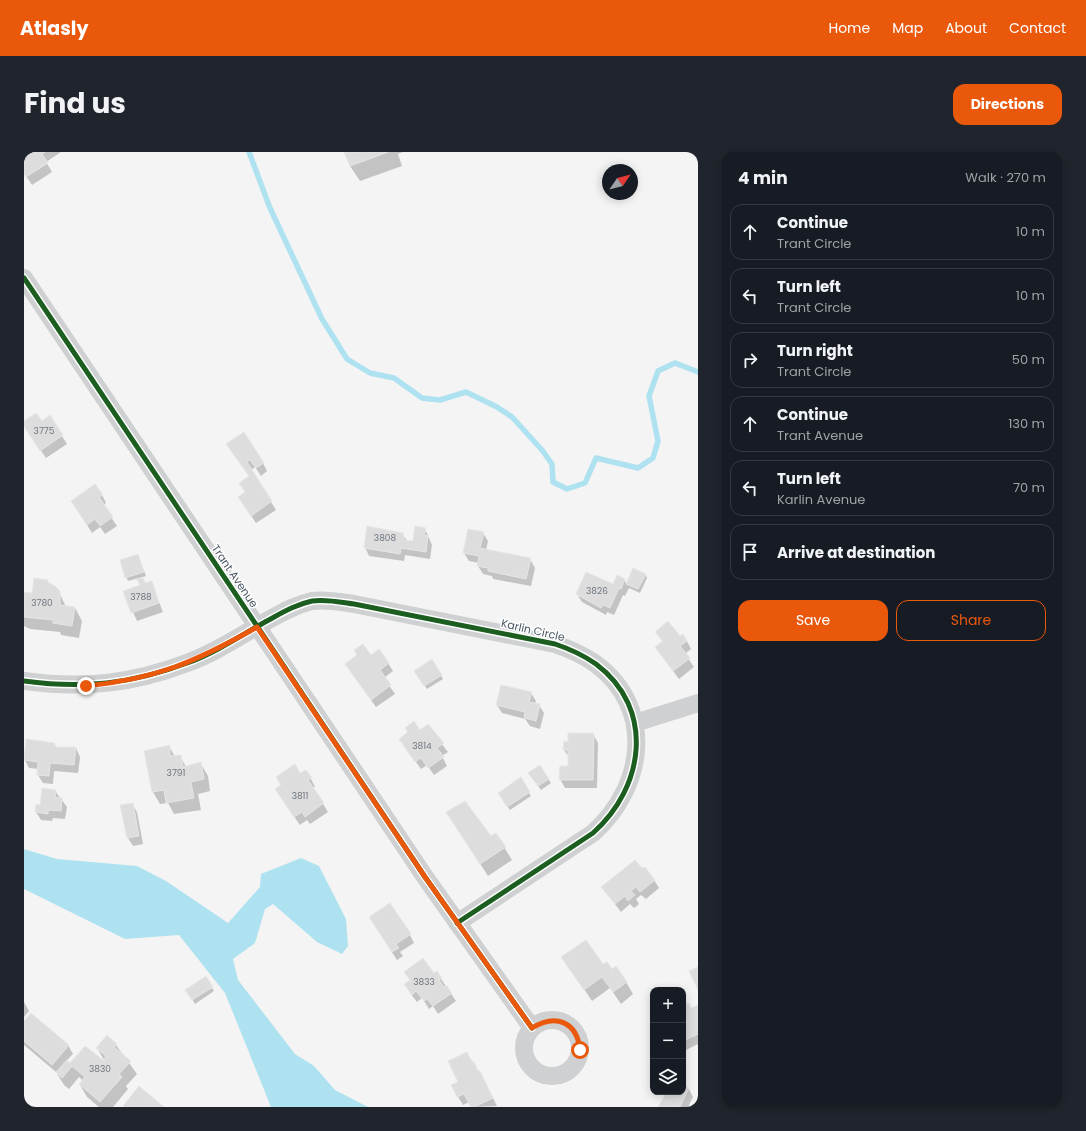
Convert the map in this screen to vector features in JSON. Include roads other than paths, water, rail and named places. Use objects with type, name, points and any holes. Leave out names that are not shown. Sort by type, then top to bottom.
[{"type":"street","name":"Trant Avenue","points":[[24,278],[457,923],[532,1028]]},
{"type":"street","name":"Karlin Circle","points":[[24,681],[55,685],[86,686],[116,683],[153,675],[188,663],[216,650],[292,607],[312,601],[333,600],[555,644],[584,657],[597,665],[613,682],[625,699],[635,723],[637,746],[635,762],[619,803],[608,820],[593,833],[457,923]]},
{"type":"street","points":[[635,723],[698,703]]},
{"type":"water","points":[[24,849],[57,859],[137,866],[166,881],[228,923],[260,887],[261,874],[301,858],[319,866],[346,919],[348,946],[342,954],[317,942],[273,904],[265,909],[255,943],[233,959],[238,980],[295,1054],[314,1066],[335,1090],[368,1107],[271,1107],[225,993],[179,935],[125,939],[24,889]]},
{"type":"waterway","points":[[249,152],[270,208],[322,319],[347,359],[370,373],[394,378],[422,398],[440,400],[466,392],[497,407],[512,417],[542,450],[552,464],[553,482],[567,489],[585,483],[596,458],[638,468],[653,458],[658,441],[649,396],[658,371],[675,363],[698,372]]}]
